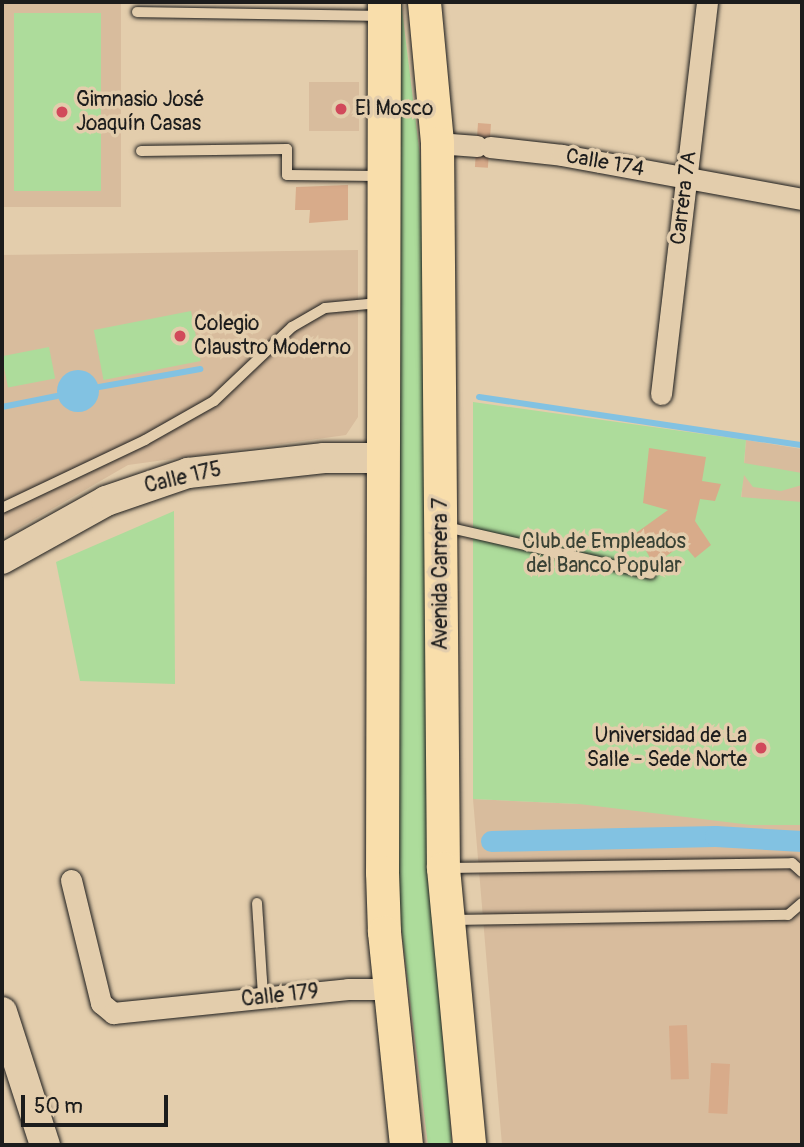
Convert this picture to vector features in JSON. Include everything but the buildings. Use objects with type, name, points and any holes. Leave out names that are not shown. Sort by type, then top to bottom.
[{"type":"main road","name":"Avenida Carrera 7","points":[[424,2],[437,143],[443,868],[469,1145]]},
{"type":"main road","points":[[384,9],[382,872],[389,989],[406,1145]]},
{"type":"street","name":"Carrera 7A","points":[[661,394],[707,2]]},
{"type":"street","name":"Calle 174","points":[[437,143],[562,155],[802,199]]},
{"type":"street","name":"Calle 175","points":[[2,559],[106,501],[188,473],[324,458],[382,458]]},
{"type":"street","name":"Calle 179","points":[[71,880],[101,1003],[121,1014],[171,1010],[263,996],[389,989]]},
{"type":"street","points":[[2,1012],[45,1145]]},
{"type":"lane","points":[[137,12],[384,9]]},
{"type":"lane","points":[[141,150],[287,149],[287,176],[384,175]]},
{"type":"lane","points":[[2,508],[145,440],[214,401],[292,327],[325,308],[384,303]]},
{"type":"lane","points":[[440,526],[651,574]]},
{"type":"lane","points":[[443,868],[792,863],[802,872]]},
{"type":"lane","points":[[446,920],[788,915],[802,902]]},
{"type":"lane","points":[[257,903],[263,996]]},
{"type":"shaded area","name":"Gimnasio José Joaquín Casas","points":[[2,2],[121,2],[121,207],[2,207]]},
{"type":"shaded area","points":[[309,82],[359,82],[359,131],[309,131]]},
{"type":"shaded area","name":"Colegio Claustro Moderno","points":[[358,250],[358,417],[346,435],[128,465],[2,538],[2,255]]},
{"type":"shaded area","name":"Universidad de La Salle - Sede Norte","points":[[746,440],[802,449],[802,1145],[502,1145],[473,799],[579,804],[740,513]]},
{"type":"green space","points":[[401,2],[422,172],[432,914],[452,1145],[428,1145],[399,910]]},
{"type":"green space","name":"Gimnasio José Joaquín Casas","points":[[14,13],[101,13],[101,191],[14,191]]},
{"type":"green space","points":[[191,311],[201,361],[104,380],[94,330]]},
{"type":"green space","points":[[49,347],[55,378],[8,388],[2,356]]},
{"type":"green space","name":"Club de Empleados del Banco Popular","points":[[473,402],[746,440],[744,463],[802,473],[802,485],[781,491],[753,487],[744,475],[741,497],[802,502],[802,825],[751,825],[579,804],[473,799]]},
{"type":"green space","points":[[174,511],[175,684],[80,681],[56,562]]},
{"type":"water","points":[[78,370],[93,376],[99,391],[93,406],[78,412],[63,406],[57,391],[63,376]]},
{"type":"waterway","points":[[99,387],[200,369]]},
{"type":"waterway","points":[[2,407],[57,396]]},
{"type":"waterway","points":[[479,397],[802,445]]},
{"type":"waterway","points":[[491,841],[715,836],[802,841]]},
{"type":"place","name":"El Mosco","points":[[341,109]]},
{"type":"place","name":"Gimnasio José Joaquín Casas","points":[[62,112]]},
{"type":"place","name":"Colegio Claustro Moderno","points":[[180,336]]},
{"type":"place","name":"Universidad de La Salle - Sede Norte","points":[[761,748]]}]
